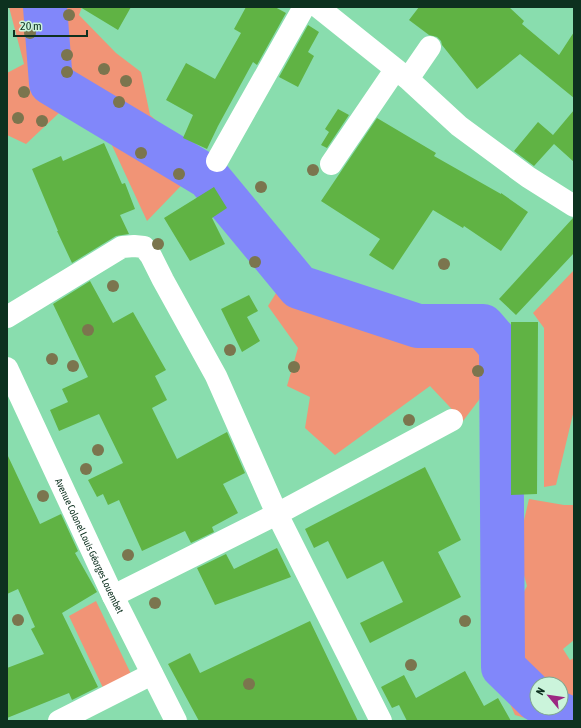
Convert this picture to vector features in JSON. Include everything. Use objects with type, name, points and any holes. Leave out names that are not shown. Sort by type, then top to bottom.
[{"type":"street","points":[[217,161],[304,7]]},
{"type":"street","points":[[318,7],[401,74],[458,126],[528,177],[574,206]]},
{"type":"street","points":[[332,164],[401,74],[430,47]]},
{"type":"street","points":[[7,317],[122,247],[144,247],[151,256],[216,376],[277,514],[381,721]]},
{"type":"street","name":"Avenue Colonel Louis Géorges Louembet","points":[[7,368],[113,596],[176,721]]},
{"type":"street","points":[[113,596],[277,514],[452,420]]},
{"type":"street","points":[[59,721],[152,674]]},
{"type":"shaded area","points":[[9,7],[82,7],[79,15],[116,53],[141,72],[150,115],[203,163],[147,221],[103,126],[87,114],[59,113],[26,144],[7,135],[7,73],[24,64]]},
{"type":"shaded area","points":[[574,270],[574,410],[556,485],[544,487],[544,328],[533,313]]},
{"type":"shaded area","points":[[278,290],[327,315],[398,335],[471,332],[491,384],[463,421],[430,386],[335,455],[305,428],[310,397],[287,386],[298,348],[268,306]]},
{"type":"shaded area","points":[[529,499],[564,505],[574,505],[574,640],[563,649],[570,660],[574,658],[574,721],[535,721],[515,715],[495,669],[515,609],[527,586],[517,550]]},
{"type":"shaded area","points":[[96,601],[131,674],[104,690],[69,616]]},
{"type":"building","points":[[80,7],[131,7],[118,30]]},
{"type":"building","points":[[246,7],[275,7],[286,13],[257,65],[253,62],[207,149],[183,138],[193,115],[166,100],[186,63],[215,79],[241,33],[234,29]]},
{"type":"building","points":[[419,7],[509,7],[524,21],[522,24],[559,55],[574,32],[574,98],[520,54],[477,89],[442,45],[441,41],[437,37],[429,35],[409,20]]},
{"type":"building","points":[[308,25],[319,32],[308,52],[314,56],[298,87],[279,77]]},
{"type":"building","points":[[338,109],[349,115],[327,148],[321,145],[329,132],[325,129]]},
{"type":"building","points":[[574,110],[574,162],[554,144],[534,166],[514,151],[538,122],[553,135]]},
{"type":"building","points":[[377,118],[436,153],[434,156],[501,193],[528,212],[501,251],[464,226],[463,228],[433,210],[393,270],[369,255],[380,239],[321,201]]},
{"type":"building","points":[[104,143],[122,184],[125,183],[135,209],[120,215],[129,234],[116,236],[72,263],[57,231],[32,169],[61,156],[63,161]]},
{"type":"building","points":[[214,187],[227,208],[212,218],[225,244],[190,261],[164,218]]},
{"type":"building","points":[[573,218],[574,253],[516,315],[499,299]]},
{"type":"building","points":[[90,281],[113,323],[133,312],[166,370],[155,376],[167,400],[152,408],[177,459],[227,432],[245,473],[223,484],[238,513],[212,527],[214,532],[191,543],[185,531],[142,551],[119,500],[108,505],[103,494],[97,497],[88,480],[123,463],[99,414],[59,431],[50,410],[68,402],[62,389],[88,377],[53,304]]},
{"type":"building","points":[[249,295],[258,311],[247,317],[260,341],[242,352],[221,309]]},
{"type":"building","points":[[511,322],[538,322],[537,494],[511,495]]},
{"type":"building","points":[[7,454],[40,524],[61,514],[78,551],[75,553],[97,592],[62,613],[98,687],[72,700],[69,693],[7,718],[7,668],[44,654],[31,629],[35,627],[18,589],[7,594]]},
{"type":"building","points":[[425,467],[461,540],[438,552],[461,597],[370,643],[360,623],[403,602],[383,561],[347,579],[328,541],[314,548],[305,529]]},
{"type":"building","points":[[277,548],[291,577],[215,605],[197,568],[226,554],[234,569]]},
{"type":"building","points":[[310,621],[358,721],[199,721],[168,664],[190,653],[200,673]]},
{"type":"building","points":[[465,671],[484,706],[498,698],[511,721],[407,721],[399,705],[392,708],[381,687],[404,675],[416,698]]},
{"type":"waterway","points":[[45,7],[51,83],[208,177],[299,287],[418,326],[483,326],[501,347],[503,667],[529,692]]},
{"type":"waterway","points":[[565,716],[574,720]]}]
